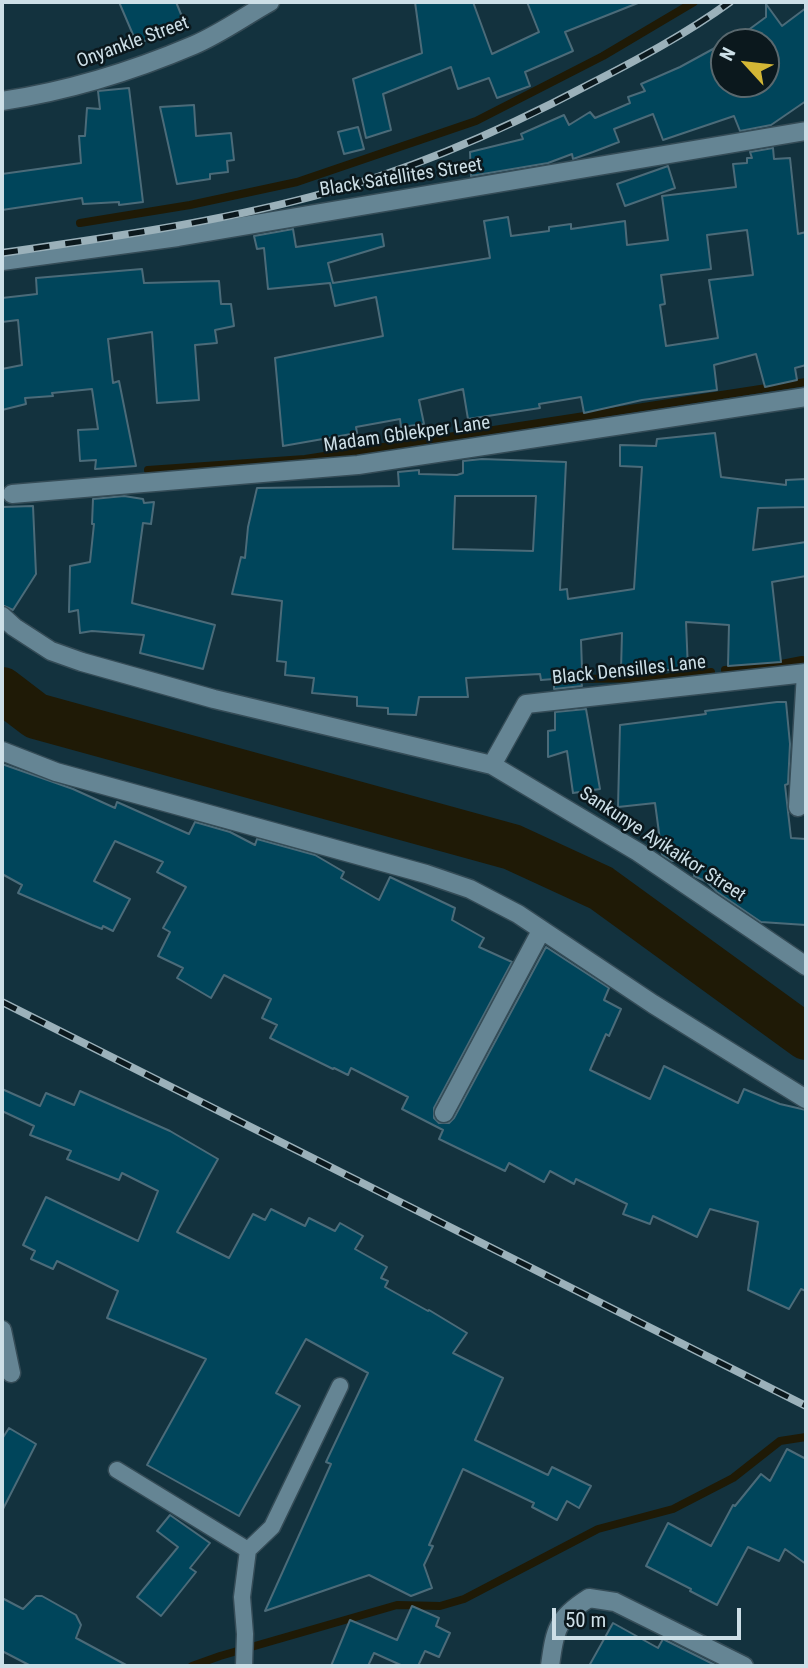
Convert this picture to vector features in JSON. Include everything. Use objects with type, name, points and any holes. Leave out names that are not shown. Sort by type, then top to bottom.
[{"type":"street","name":"Onyankle Street","points":[[2,101],[93,82],[196,44],[270,2]]},
{"type":"street","name":"Black Satellites Street","points":[[2,261],[178,237],[806,131]]},
{"type":"street","name":"Madam Gblekper Lane","points":[[12,494],[358,465],[806,397]]},
{"type":"street","name":"Sankunye Ayikaikor Street","points":[[2,616],[51,651],[82,662],[214,699],[492,765],[638,852],[806,966]]},
{"type":"street","name":"Black Densilles Lane","points":[[492,765],[526,704],[806,673]]},
{"type":"street","points":[[798,807],[806,673]]},
{"type":"street","points":[[2,751],[57,772],[426,874],[470,889],[518,914],[806,1099]]},
{"type":"street","points":[[444,1113],[541,931]]},
{"type":"street","points":[[2,1330],[11,1373]]},
{"type":"street","points":[[550,1666],[554,1639],[567,1612],[589,1598],[615,1602],[744,1666]]},
{"type":"lane","points":[[244,1661],[242,1597],[248,1550],[272,1527],[340,1386]]},
{"type":"lane","points":[[117,1470],[248,1550]]},
{"type":"building","points":[[119,2],[176,2],[185,24],[137,44]]},
{"type":"building","points":[[415,2],[473,2],[492,54],[539,32],[527,2],[638,3],[565,32],[573,51],[525,72],[530,86],[497,98],[489,78],[458,89],[451,67],[383,94],[391,130],[366,138],[353,79],[422,53]]},
{"type":"building","points":[[766,4],[782,26],[806,8],[806,101],[771,125],[740,131],[734,116],[663,140],[653,114],[614,129],[619,142],[573,159],[572,154],[548,163],[471,176],[470,152],[523,139],[521,134],[564,115],[569,125],[590,112],[595,118],[630,103],[628,97],[645,91],[641,84],[710,51],[710,98],[780,98],[780,28],[751,28],[766,17]]},
{"type":"building","points":[[129,88],[143,202],[119,205],[119,202],[83,204],[82,198],[2,210],[2,174],[81,163],[79,136],[85,136],[87,108],[100,109],[98,91]]},
{"type":"building","points":[[194,105],[196,136],[231,133],[234,160],[227,161],[228,172],[210,174],[210,179],[177,184],[160,107]]},
{"type":"building","points":[[358,127],[364,149],[344,154],[338,132]]},
{"type":"building","points":[[773,148],[774,159],[790,158],[798,234],[806,232],[806,365],[795,368],[797,380],[765,387],[756,354],[714,365],[717,390],[642,400],[584,413],[581,397],[539,404],[540,408],[468,419],[463,389],[419,400],[424,424],[401,427],[400,419],[356,427],[357,433],[283,446],[275,358],[383,336],[376,297],[335,306],[330,283],[268,289],[264,248],[257,249],[254,236],[293,229],[296,247],[382,234],[384,246],[328,263],[333,283],[490,258],[484,221],[508,217],[511,236],[549,231],[549,227],[571,224],[571,229],[625,221],[627,245],[668,240],[662,196],[736,187],[733,164],[747,163],[747,158],[752,158],[750,152]],"holes":[[[747,230],[753,275],[709,280],[718,338],[666,346],[660,305],[665,304],[661,275],[711,269],[707,235]]]},
{"type":"building","points":[[668,166],[675,188],[625,206],[617,184]]},
{"type":"building","points":[[142,269],[144,283],[219,281],[221,304],[231,304],[234,326],[215,330],[217,343],[195,345],[199,400],[157,403],[152,332],[108,339],[113,383],[119,381],[136,466],[95,469],[96,460],[80,461],[78,430],[98,429],[92,389],[25,398],[26,404],[2,410],[2,369],[22,365],[18,320],[2,322],[2,298],[37,294],[36,278]]},
{"type":"building","points":[[715,433],[721,477],[786,485],[786,480],[806,479],[806,507],[758,508],[753,550],[806,542],[806,576],[772,582],[781,662],[728,666],[729,625],[686,622],[688,670],[621,670],[622,633],[581,640],[582,670],[579,670],[582,686],[554,689],[554,679],[541,680],[540,674],[466,678],[468,697],[419,697],[416,715],[388,714],[388,708],[357,706],[357,697],[312,693],[314,678],[285,675],[286,662],[277,661],[282,601],[232,594],[241,557],[245,558],[248,527],[257,488],[399,486],[398,472],[419,470],[419,474],[457,475],[463,473],[463,461],[482,459],[566,462],[560,590],[567,589],[568,599],[634,589],[642,467],[620,466],[620,445],[656,446],[657,439]],"holes":[[[455,496],[536,496],[533,551],[453,549]]]},
{"type":"building","points":[[124,496],[143,499],[144,503],[154,502],[151,524],[143,523],[132,603],[215,625],[203,669],[140,653],[144,635],[92,631],[80,633],[78,610],[69,612],[70,566],[90,562],[94,524],[93,499]]},
{"type":"building","points":[[33,506],[36,574],[13,610],[2,605],[2,507]]},
{"type":"building","points":[[786,702],[790,744],[788,784],[785,785],[791,838],[806,839],[806,925],[761,922],[707,882],[694,876],[695,858],[672,861],[662,855],[655,803],[618,807],[620,725]]},
{"type":"building","points":[[586,709],[600,789],[573,793],[567,751],[548,757],[548,731],[555,730],[555,712]]},
{"type":"building","points":[[2,764],[73,789],[115,808],[117,802],[189,834],[195,822],[230,832],[255,845],[257,839],[315,855],[344,872],[341,878],[379,900],[390,877],[455,908],[452,920],[484,938],[479,947],[512,962],[434,1108],[434,1118],[439,1123],[449,1123],[454,1118],[546,947],[609,988],[604,1000],[621,1009],[590,1070],[650,1099],[664,1066],[738,1103],[744,1089],[780,1104],[806,1110],[806,1291],[801,1289],[789,1309],[748,1290],[758,1222],[710,1209],[697,1237],[653,1216],[650,1224],[623,1214],[627,1204],[576,1179],[574,1184],[550,1171],[544,1182],[509,1163],[505,1171],[439,1139],[443,1130],[402,1109],[408,1097],[351,1068],[348,1075],[270,1038],[277,1025],[262,1018],[271,999],[224,975],[211,998],[177,978],[183,968],[158,956],[170,932],[163,928],[186,887],[157,872],[163,862],[115,841],[94,881],[130,899],[113,931],[103,926],[102,929],[18,893],[22,885],[2,874]]},
{"type":"building","points":[[2,1089],[40,1106],[46,1093],[74,1105],[80,1091],[170,1131],[218,1159],[177,1232],[229,1258],[253,1214],[265,1220],[271,1209],[305,1226],[309,1218],[335,1231],[340,1223],[363,1236],[355,1249],[387,1267],[381,1278],[388,1281],[385,1287],[467,1333],[453,1353],[503,1378],[475,1440],[548,1475],[552,1467],[591,1486],[579,1508],[567,1501],[557,1520],[532,1507],[534,1503],[463,1469],[429,1545],[433,1546],[424,1565],[432,1588],[411,1596],[369,1575],[265,1611],[331,1464],[326,1462],[368,1373],[306,1339],[276,1393],[300,1406],[239,1516],[147,1465],[206,1359],[107,1318],[118,1291],[57,1261],[53,1269],[31,1259],[35,1251],[23,1245],[46,1197],[138,1241],[158,1191],[122,1173],[119,1180],[67,1159],[71,1151],[30,1135],[34,1126],[2,1111]]},
{"type":"building","points":[[9,1428],[36,1444],[2,1511],[2,1439]]},
{"type":"building","points":[[787,1449],[806,1459],[806,1564],[785,1549],[779,1561],[748,1547],[717,1605],[646,1566],[668,1523],[711,1546],[733,1505],[735,1506],[761,1474],[770,1481]]},
{"type":"building","points":[[170,1515],[210,1543],[190,1568],[196,1572],[161,1616],[137,1597],[178,1547],[157,1531]]},
{"type":"building","points":[[36,1596],[42,1596],[76,1615],[81,1625],[76,1638],[128,1666],[31,1666],[2,1651],[2,1598],[23,1609]]},
{"type":"building","points":[[412,1606],[439,1618],[436,1626],[450,1633],[439,1657],[425,1651],[418,1666],[403,1666],[374,1653],[368,1666],[331,1666],[350,1620],[397,1640]]},
{"type":"building","points":[[613,1623],[658,1648],[663,1639],[717,1666],[589,1666]]},
{"type":"waterway","points":[[80,223],[190,205],[297,182],[476,121],[603,56],[694,2]]},
{"type":"waterway","points":[[148,470],[305,459],[806,382]]},
{"type":"waterway","points":[[725,670],[802,660]]},
{"type":"waterway","points":[[570,679],[664,678],[711,672]]},
{"type":"waterway","points":[[2,690],[36,716],[512,847],[601,888],[806,1037]]},
{"type":"waterway","points":[[192,1666],[397,1605],[440,1606],[464,1599],[598,1529],[673,1509],[733,1478],[780,1441],[806,1437]]},
{"type":"railway","points":[[2,253],[198,222],[314,196],[385,175],[488,134],[555,102],[661,46],[730,2]]},
{"type":"railway","points":[[2,1002],[806,1406]]}]
